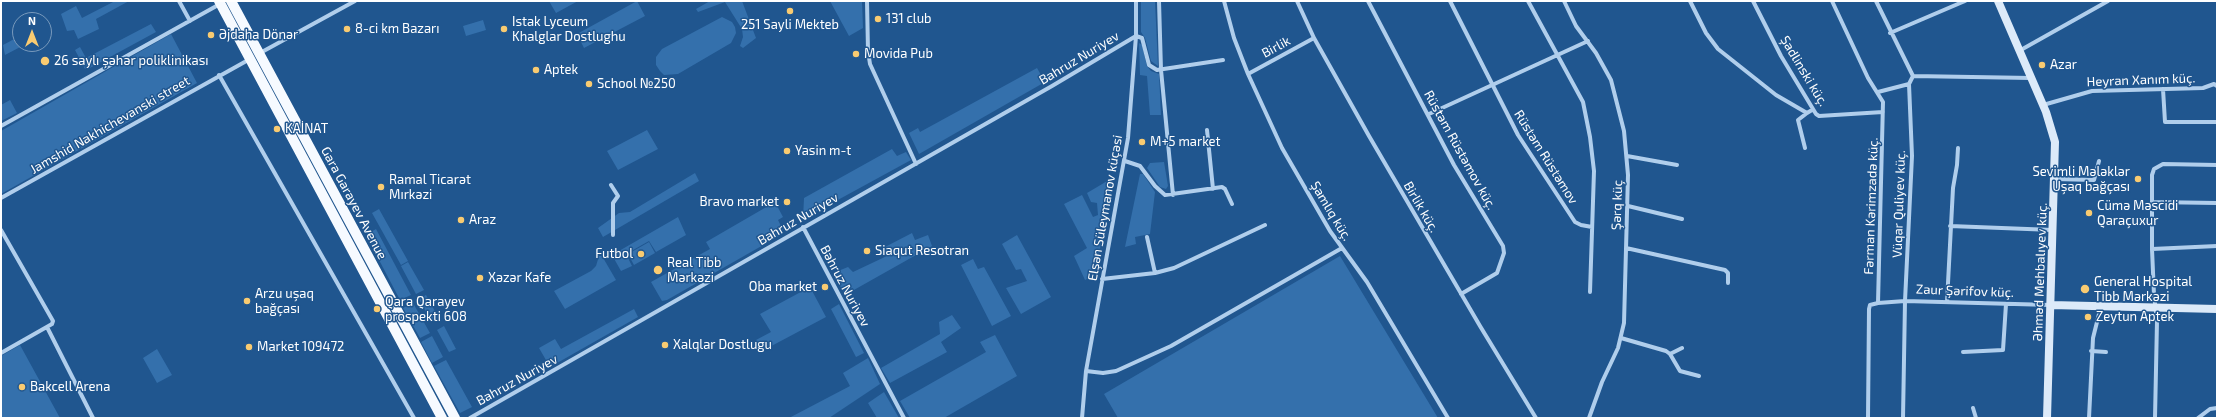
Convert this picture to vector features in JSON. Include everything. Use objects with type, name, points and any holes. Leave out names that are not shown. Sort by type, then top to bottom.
[{"type":"main road","name":"Gara Garayev Avenue","points":[[231,1],[255,56],[442,418]]},
{"type":"main road","name":"Gara Garayev Avenue","points":[[220,2],[255,56],[455,418]]},
{"type":"street","points":[[179,1],[190,21]]},
{"type":"street","name":"Jamshid Nakhichevanski street","points":[[1,198],[219,75],[355,1]]},
{"type":"street","points":[[867,1],[868,51],[870,64],[916,164]]},
{"type":"street","name":"Elşən Süleymanov küçəsi","points":[[1082,418],[1086,371],[1125,161],[1130,122],[1136,36],[1136,1]]},
{"type":"street","points":[[1158,1],[1161,70],[1173,195]]},
{"type":"street","name":"Şamlıq küç.","points":[[1224,1],[1234,38],[1248,74],[1282,148],[1342,248],[1367,282],[1448,418]]},
{"type":"street","name":"Birlik küç.","points":[[1297,1],[1314,38],[1461,294],[1536,418]]},
{"type":"street","name":"Rüstəm Rüstəmov küç.","points":[[1368,1],[1465,184],[1503,246],[1504,253],[1497,273],[1461,294]]},
{"type":"street","name":"Rüstəm Rüstəmov","points":[[1450,1],[1518,136],[1575,222],[1592,227]]},
{"type":"street","name":"Rüstəm Rüstəmov","points":[[1528,1],[1583,102],[1585,109],[1594,171],[1590,292]]},
{"type":"street","name":"Şərq küç","points":[[1564,1],[1576,26],[1588,41],[1611,80],[1624,131],[1627,156],[1628,206],[1624,323],[1621,338],[1589,418]]},
{"type":"street","points":[[1690,1],[1706,33],[1718,49],[1776,95],[1807,112]]},
{"type":"street","name":"Şadlinski küç.","points":[[1753,1],[1781,56],[1803,91],[1812,110],[1819,116],[1883,112]]},
{"type":"street","name":"Fərman Kərimzadə küç.","points":[[1832,1],[1868,78],[1883,102],[1878,303]]},
{"type":"street","points":[[1876,1],[1890,33],[1913,76],[2031,78]]},
{"type":"street","points":[[1890,33],[1965,1]]},
{"type":"street","name":"Əhməd Mehbalıyev küç.","points":[[1998,1],[2052,126],[2055,142],[2047,418]]},
{"type":"street","points":[[2019,51],[2108,1]]},
{"type":"street","points":[[1,126],[190,21],[220,2]]},
{"type":"street","points":[[1136,36],[1143,41],[1150,67],[1161,70],[1223,60]]},
{"type":"street","name":"Bahruz Nuriyev","points":[[470,418],[1052,86],[1136,36]]},
{"type":"street","name":"Birlik","points":[[1248,74],[1314,38]]},
{"type":"street","points":[[1429,114],[1588,41]]},
{"type":"street","points":[[219,75],[414,418]]},
{"type":"street","name":"Vüqar Quliyev küç.","points":[[1903,418],[1905,301],[1912,156],[1910,84],[1913,76]]},
{"type":"street","points":[[1878,92],[1910,84]]},
{"type":"street","name":"Heyran Xanım küç.","points":[[2043,105],[2092,91],[2203,88],[2216,84]]},
{"type":"street","points":[[2163,89],[2165,122],[2217,122]]},
{"type":"street","points":[[1805,148],[1798,120],[1807,112],[1812,110]]},
{"type":"street","points":[[1207,130],[1213,189]]},
{"type":"street","points":[[1947,302],[1950,226],[1958,148]]},
{"type":"street","points":[[1627,156],[1677,164]]},
{"type":"street","points":[[1125,161],[1140,166],[1165,195],[1222,187],[1225,189],[1232,204]]},
{"type":"street","points":[[2055,179],[2094,180],[2099,161]]},
{"type":"street","points":[[2155,418],[2157,322],[2152,249],[2152,175],[2154,170],[2163,164],[2217,165]]},
{"type":"street","points":[[611,185],[618,196],[613,203],[613,234]]},
{"type":"street","points":[[2152,202],[2217,203]]},
{"type":"street","points":[[1628,206],[1682,219]]},
{"type":"street","points":[[1102,279],[1155,273],[1174,268],[1265,225]]},
{"type":"street","points":[[1950,226],[2053,230]]},
{"type":"street","name":"Bəhruz Nuriyev","points":[[803,227],[904,418]]},
{"type":"street","points":[[1,230],[51,317],[52,324],[1,353]]},
{"type":"street","points":[[1147,237],[1155,273]]},
{"type":"street","points":[[2152,249],[2217,246]]},
{"type":"street","points":[[1086,371],[1103,373],[1116,371],[1171,346],[1342,248]]},
{"type":"street","points":[[1626,248],[1725,270],[1728,273],[1728,283]]},
{"type":"street","name":"Zaur Şərifov küç.","points":[[1878,303],[1905,301],[2217,309]]},
{"type":"street","points":[[1868,418],[1869,309],[1870,305],[1878,303]]},
{"type":"street","points":[[1964,352],[2004,350],[2006,304]]},
{"type":"street","points":[[2089,418],[2091,351],[2101,306]]},
{"type":"street","points":[[47,327],[93,418]]},
{"type":"street","points":[[1621,338],[1670,354],[1680,371],[1699,376]]},
{"type":"street","points":[[1670,354],[1682,348]]},
{"type":"street","points":[[2091,351],[2106,352]]},
{"type":"street","points":[[1973,408],[1976,418]]},
{"type":"street","points":[[2198,418],[2210,409],[2217,408]]},
{"type":"shaded area","points":[[115,1],[129,1],[96,19],[99,29],[78,39],[74,30],[67,31],[61,14],[76,6],[82,18]]},
{"type":"shaded area","points":[[549,1],[578,1],[556,13]]},
{"type":"shaded area","points":[[637,1],[645,16],[584,48],[577,34]]},
{"type":"shaded area","points":[[710,1],[742,1],[756,38],[743,48],[740,46],[743,37],[742,29],[725,2],[698,12],[696,9]]},
{"type":"shaded area","points":[[830,1],[862,1],[863,28],[849,36]]},
{"type":"shaded area","points":[[1141,1],[1155,1],[1158,66],[1151,61],[1145,38],[1141,32]]},
{"type":"shaded area","points":[[722,17],[732,22],[735,27],[736,33],[731,43],[678,74],[664,75],[660,71],[656,65],[656,57],[662,49]]},
{"type":"shaded area","points":[[483,20],[486,30],[466,36],[463,26]]},
{"type":"shaded area","points":[[151,24],[156,32],[88,69],[85,69],[75,50],[80,47],[86,58]]},
{"type":"shaded area","points":[[171,34],[197,83],[1,194],[1,131]]},
{"type":"shaded area","points":[[12,40],[12,51],[5,55],[3,45]]},
{"type":"shaded area","points":[[1139,43],[1142,45],[1147,66],[1151,71],[1159,74],[1161,115],[1150,115],[1147,76],[1140,75]]},
{"type":"shaded area","points":[[1037,68],[1045,82],[919,154],[909,133],[918,128],[920,132]]},
{"type":"shaded area","points":[[10,100],[17,113],[1,121],[1,105]]},
{"type":"shaded area","points":[[647,130],[658,149],[618,170],[607,151]]},
{"type":"shaded area","points":[[892,149],[897,156],[906,152],[911,160],[803,219],[804,198]]},
{"type":"shaded area","points":[[1164,162],[1168,186],[1166,189],[1160,187],[1147,168],[1150,163]]},
{"type":"shaded area","points":[[695,173],[699,181],[603,237],[598,228],[619,213],[630,212]]},
{"type":"shaded area","points":[[1140,174],[1143,174],[1155,192],[1150,234],[1135,237],[1136,244],[1125,247]]},
{"type":"shaded area","points":[[1114,177],[1095,274],[1085,280],[1074,256],[1087,248],[1064,204],[1082,195],[1093,217],[1098,215],[1097,203],[1091,202],[1087,193]]},
{"type":"shaded area","points":[[775,202],[783,217],[778,220],[783,230],[778,233],[779,236],[667,300],[662,301],[651,282],[710,249],[706,242]]},
{"type":"shaded area","points":[[379,209],[408,261],[401,265],[372,213]]},
{"type":"shaded area","points":[[678,217],[686,235],[656,252],[649,241],[626,254],[632,266],[621,271],[612,255]]},
{"type":"shaded area","points":[[376,229],[411,295],[400,300],[366,235]]},
{"type":"shaded area","points":[[912,233],[915,240],[928,235],[932,246],[845,295],[833,273],[848,267],[853,272],[889,255],[885,247]]},
{"type":"shaded area","points":[[1017,235],[1051,297],[1021,314],[1006,288],[1027,281],[1021,269],[1016,270],[1002,244]]},
{"type":"shaded area","name":"Futbol","points":[[649,242],[655,253],[634,265],[628,254]]},
{"type":"shaded area","points":[[599,256],[602,256],[616,280],[565,309],[554,291],[591,271],[596,266]]},
{"type":"shaded area","points":[[1340,256],[1438,418],[1118,418],[1104,394]]},
{"type":"shaded area","points":[[973,259],[978,269],[984,267],[1011,316],[992,326],[961,265]]},
{"type":"shaded area","points":[[408,262],[424,290],[416,294],[401,266]]},
{"type":"shaded area","points":[[810,287],[826,317],[762,351],[756,340],[771,332],[760,314]]},
{"type":"shaded area","points":[[426,295],[438,317],[431,321],[419,299]]},
{"type":"shaded area","points":[[413,303],[430,333],[420,338],[403,308]]},
{"type":"shaded area","points":[[839,304],[864,353],[856,357],[831,309]]},
{"type":"shaded area","points":[[634,309],[638,317],[550,367],[539,348],[555,339],[561,349]]},
{"type":"shaded area","points":[[952,315],[961,328],[941,342],[947,352],[890,383],[881,368],[940,334],[939,322]]},
{"type":"shaded area","points":[[444,326],[456,349],[449,352],[437,330]]},
{"type":"shaded area","points":[[995,335],[1017,376],[944,418],[910,418],[900,401],[986,352],[980,342]]},
{"type":"shaded area","points":[[432,336],[443,357],[432,363],[421,342]]},
{"type":"shaded area","name":"Bakcell Arena","points":[[20,345],[60,418],[1,418],[1,356]]},
{"type":"shaded area","points":[[157,349],[172,375],[157,383],[143,358]]},
{"type":"shaded area","points":[[868,358],[880,384],[829,418],[789,418],[850,386],[843,373]]},
{"type":"shaded area","points":[[446,360],[472,407],[460,413],[434,366]]},
{"type":"shaded area","points":[[884,392],[899,418],[877,418],[868,403]]},
{"type":"place","name":"251 Sayli Mekteb","points":[[790,11]]},
{"type":"place","name":"131 club","points":[[878,19]]},
{"type":"place","name":"8-ci km Bazarı","points":[[347,29]]},
{"type":"place","name":"Istak Lyceum Khalglar Dostlughu","points":[[504,29]]},
{"type":"place","name":"Әjdaha Dönәr","points":[[211,35]]},
{"type":"place","name":"Movida Pub","points":[[856,54]]},
{"type":"place","name":"26 saylı şəhər poliklinikası","points":[[45,61]]},
{"type":"place","name":"Azar","points":[[2042,65]]},
{"type":"place","name":"Aptek","points":[[536,70]]},
{"type":"place","name":"School №250","points":[[589,84]]},
{"type":"place","name":"KAİNAT","points":[[277,129]]},
{"type":"place","name":"М+5 market","points":[[1142,142]]},
{"type":"place","name":"Yasin m-t","points":[[787,151]]},
{"type":"place","name":"Sevimli Mələklər Uşaq bağçası","points":[[2138,179]]},
{"type":"place","name":"Ramal Ticarət Mırkəzi","points":[[381,187]]},
{"type":"place","name":"Bravo market","points":[[787,202]]},
{"type":"place","name":"Cümə Məscidi Qaraçuxur","points":[[2089,213]]},
{"type":"place","name":"Araz","points":[[461,220]]},
{"type":"place","name":"Siaqut Resotran","points":[[867,251]]},
{"type":"place","name":"Futbol","points":[[641,254]]},
{"type":"place","name":"Real Tibb Mərkəzi","points":[[658,270]]},
{"type":"place","name":"Xəzər Kafe","points":[[480,278]]},
{"type":"place","name":"Oba market","points":[[825,287]]},
{"type":"place","name":"General Hospital Tibb Mərkəzi","points":[[2085,289]]},
{"type":"place","name":"Arzu uşaq bağçası","points":[[247,301]]},
{"type":"place","name":"Qara Qarayev prospekti 608","points":[[377,309]]},
{"type":"place","name":"Zeytun Aptek","points":[[2088,317]]},
{"type":"place","name":"Xalqlar Dostlugu","points":[[665,345]]},
{"type":"place","name":"Market 109472","points":[[249,347]]},
{"type":"place","name":"Bakcell Arena","points":[[22,387]]}]
